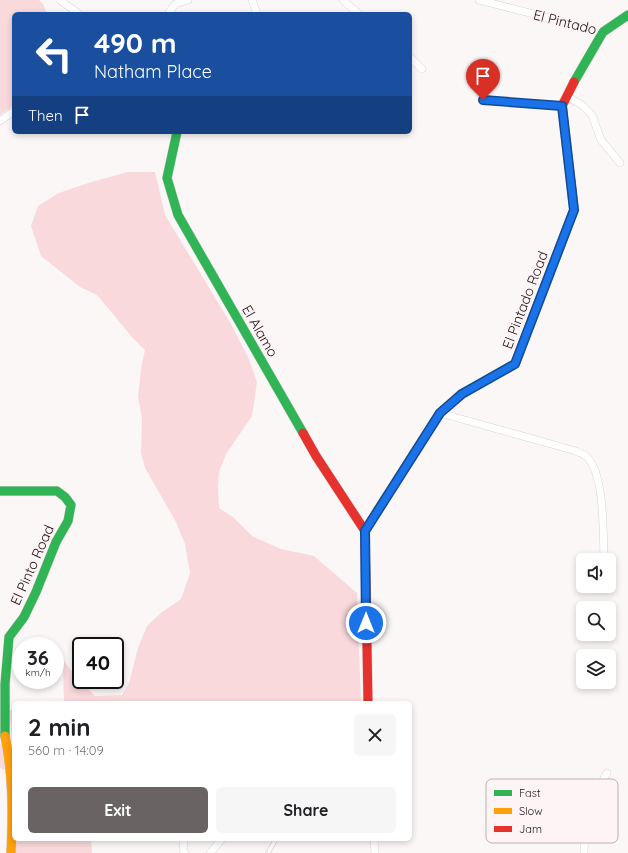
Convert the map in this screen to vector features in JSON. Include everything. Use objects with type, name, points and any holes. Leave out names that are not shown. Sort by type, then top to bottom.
[{"type":"street","points":[[60,0],[76,12]]},
{"type":"street","points":[[169,12],[175,4],[188,0]]},
{"type":"street","points":[[252,0],[256,12]]},
{"type":"street","points":[[343,0],[357,12]]},
{"type":"street","name":"El Pintado","points":[[479,0],[603,32]]},
{"type":"street","name":"El Pintado Road","points":[[365,531],[440,413],[462,394],[515,364],[574,210],[562,106],[566,96],[603,32],[628,15]]},
{"type":"street","points":[[412,59],[422,69]]},
{"type":"street","points":[[566,96],[582,105],[592,115],[601,140],[620,163]]},
{"type":"street","points":[[483,100],[562,106]]},
{"type":"street","points":[[0,121],[12,112]]},
{"type":"street","name":"El Alamo","points":[[177,134],[167,178],[178,215],[316,456],[365,531]]},
{"type":"street","points":[[440,413],[587,456],[595,472],[602,496],[604,553]]},
{"type":"street","name":"El Pinto Road","points":[[0,491],[57,492],[65,497],[71,505],[68,521],[56,542],[36,592],[24,617],[10,637],[2,733],[10,761],[12,796]]},
{"type":"street","points":[[365,531],[368,701]]},
{"type":"street","points":[[603,779],[607,772]]},
{"type":"street","name":"El Pinto Road","points":[[11,853],[12,834]]},
{"type":"street","points":[[184,841],[183,850],[185,853]]},
{"type":"street","points":[[210,853],[220,841]]},
{"type":"street","points":[[374,841],[375,853]]},
{"type":"street","points":[[584,843],[584,853]]},
{"type":"lane","points":[[268,853],[275,841]]},
{"type":"shaded area","points":[[0,0],[39,0],[43,4],[46,12],[12,12],[12,106],[0,115]]},
{"type":"shaded area","points":[[128,172],[155,172],[165,215],[231,324],[248,357],[257,382],[252,416],[226,454],[219,472],[219,508],[233,517],[252,536],[281,549],[314,556],[357,593],[361,701],[64,701],[64,661],[72,672],[72,689],[88,689],[95,696],[122,695],[129,683],[138,648],[147,626],[162,612],[181,599],[190,573],[185,544],[176,522],[145,468],[141,453],[142,418],[138,397],[145,350],[132,337],[97,295],[80,287],[41,256],[31,226],[38,206],[59,193]]},
{"type":"shaded area","points":[[9,710],[12,711],[12,738]]},
{"type":"shaded area","points":[[0,743],[4,748],[7,768],[4,770],[0,768]]},
{"type":"shaded area","points":[[17,841],[91,841],[92,853],[15,853]]},
{"type":"traffic: fast","points":[[574,82],[603,32],[628,15]]},
{"type":"traffic: fast","points":[[177,134],[167,178],[178,215],[303,433]]},
{"type":"traffic: fast","points":[[378,510],[440,413],[461,394],[515,364],[574,210],[572,191]]},
{"type":"traffic: fast","points":[[0,491],[57,491],[65,497],[71,505],[68,521],[56,542],[36,592],[24,617],[9,637],[5,684],[5,736]]},
{"type":"traffic: slow","points":[[5,736],[10,765],[12,794],[11,853]]},
{"type":"traffic: jam","points":[[572,191],[562,106],[574,82]]},
{"type":"traffic: jam","points":[[303,433],[316,456],[365,531]]},
{"type":"traffic: jam","points":[[368,701],[365,531],[378,510]]},
{"type":"route","points":[[366,623],[365,531],[440,413],[462,394],[515,364],[574,210],[562,106],[483,100]]}]
